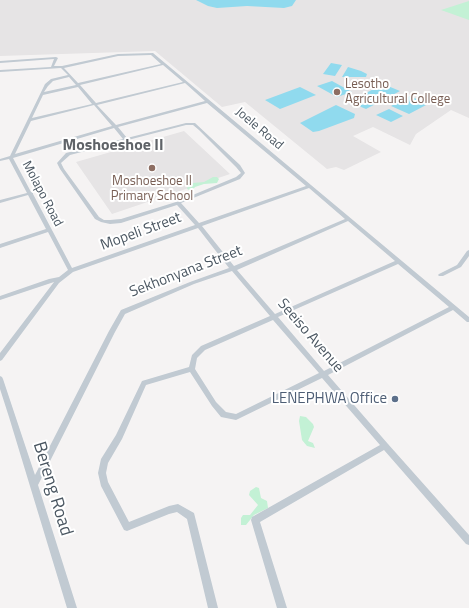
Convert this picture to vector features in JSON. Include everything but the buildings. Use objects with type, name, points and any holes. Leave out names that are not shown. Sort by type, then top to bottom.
[{"type":"street","name":"Joele Road","points":[[0,71],[62,68],[118,55],[152,54],[469,320]]},
{"type":"street","points":[[0,62],[56,58],[52,68]]},
{"type":"street","points":[[42,94],[164,64]]},
{"type":"street","points":[[62,68],[96,105],[113,127],[125,138]]},
{"type":"street","points":[[1,77],[7,71]]},
{"type":"street","name":"Molapo Road","points":[[70,76],[52,80],[42,94],[11,158],[71,271]]},
{"type":"street","points":[[30,120],[185,82]]},
{"type":"street","points":[[0,160],[209,101]]},
{"type":"street","points":[[194,124],[238,166],[243,173],[238,178],[226,185],[178,203],[121,221],[103,221],[97,218],[59,163],[68,154],[125,138],[175,126],[194,124]]},
{"type":"street","name":"Mopeli Street","points":[[60,279],[71,271],[310,186]]},
{"type":"street","points":[[0,202],[31,194]]},
{"type":"street","name":"Seeiso Avenue","points":[[178,203],[385,446],[469,541]]},
{"type":"street","name":"Sekhonyana Street","points":[[34,484],[123,312],[192,283],[233,269],[349,218]]},
{"type":"street","points":[[0,246],[50,230]]},
{"type":"street","points":[[441,275],[459,266],[469,252]]},
{"type":"street","points":[[400,261],[203,348],[194,357],[192,369],[214,404],[224,415],[236,417],[324,374],[454,307]]},
{"type":"street","points":[[0,298],[51,280],[60,279]]},
{"type":"street","points":[[0,358],[60,279]]},
{"type":"street","points":[[192,369],[144,383],[119,437],[104,462],[102,473],[104,483],[127,527],[168,510],[178,508],[191,516],[213,608]]},
{"type":"street","name":"Bereng Road","points":[[0,380],[72,608]]},
{"type":"street","points":[[282,608],[255,520],[385,446]]},
{"type":"shaded area","name":"Lesotho Agricultural College","points":[[0,0],[469,0],[469,118],[451,110],[416,134],[410,145],[373,127],[353,136],[381,152],[344,170],[336,167],[327,169],[245,102],[222,107],[155,51],[0,56]]},
{"type":"shaded area","name":"Moshoeshoe II Primary School","points":[[184,131],[230,174],[112,214],[76,162]]},
{"type":"green space","points":[[469,1],[469,20],[441,10]]},
{"type":"green space","points":[[213,177],[217,177],[219,179],[217,183],[204,184],[195,187],[192,191],[187,189],[188,186],[193,183],[204,182]]},
{"type":"green space","points":[[300,416],[306,417],[313,424],[314,427],[308,441],[313,443],[315,448],[307,446],[302,440],[299,421]]},
{"type":"green space","points":[[256,487],[259,488],[261,498],[267,501],[268,508],[254,515],[246,525],[241,525],[241,518],[243,515],[250,515],[258,505],[249,495],[250,491]]},
{"type":"water","points":[[196,0],[296,0],[292,6],[284,8],[247,6],[217,8],[208,6]]},
{"type":"water","points":[[331,63],[342,65],[335,76],[323,74]]},
{"type":"water","points":[[348,67],[367,74],[366,77],[342,77]]},
{"type":"water","points":[[332,81],[352,92],[337,97],[317,86]]},
{"type":"water","points":[[383,84],[400,91],[366,109],[349,102]]},
{"type":"water","points":[[300,87],[316,95],[280,109],[265,100]]},
{"type":"water","points":[[410,96],[428,104],[409,114],[391,106]]},
{"type":"water","points":[[336,105],[355,114],[354,118],[313,132],[300,123]]},
{"type":"water","points":[[389,109],[403,116],[391,122],[376,115]]},
{"type":"place","name":"Lesotho Agricultural College","points":[[337,92]]},
{"type":"place","name":"Moshoeshoe II Primary School","points":[[152,168]]},
{"type":"place","name":"LENEPHWA Office","points":[[395,399]]},
{"type":"district","name":"Moshoeshoe II","points":[[113,146]]}]
